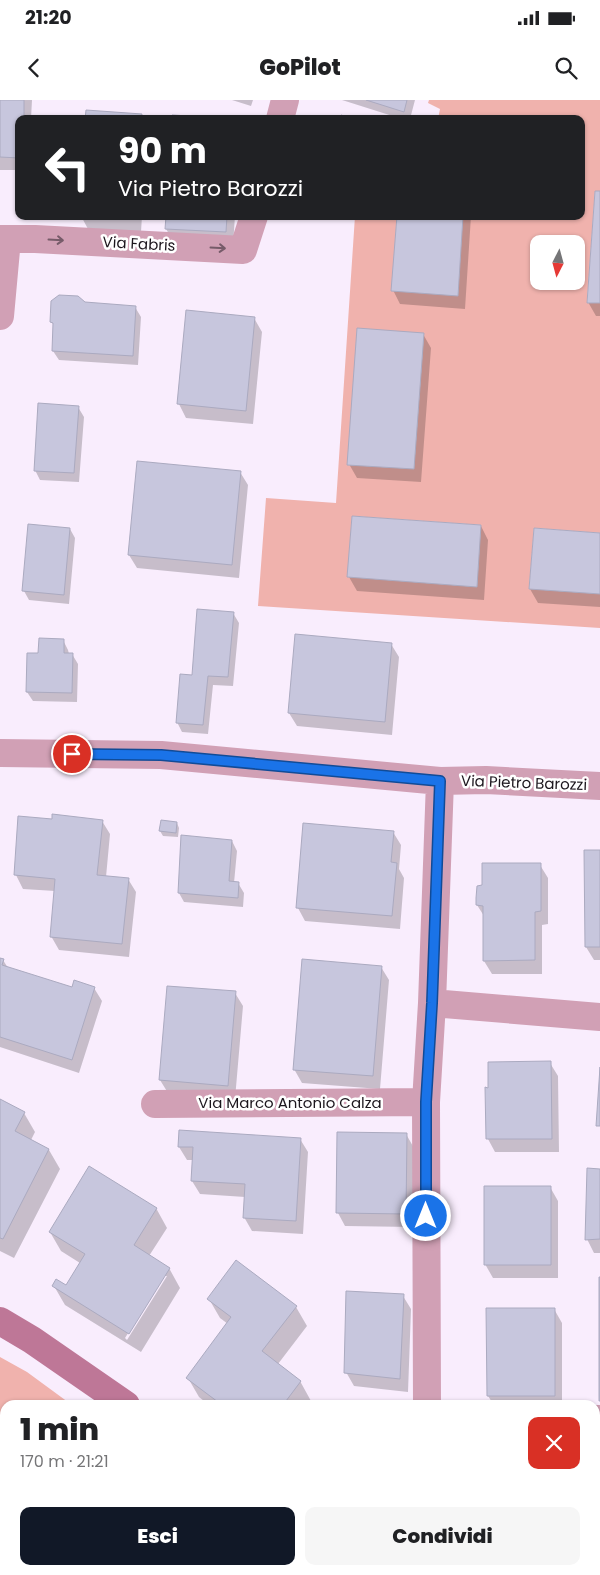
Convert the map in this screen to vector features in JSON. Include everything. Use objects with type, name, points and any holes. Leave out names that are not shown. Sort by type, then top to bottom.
[{"type":"main road","points":[[0,1321],[32,1340],[119,1400]]},
{"type":"street","points":[[281,115],[284,100]]},
{"type":"street","name":"Via Fabris","points":[[4,239],[243,250],[253,220]]},
{"type":"street","points":[[0,316],[4,239]]},
{"type":"street","name":"Via Pietro Barozzi","points":[[0,753],[161,755],[440,781],[486,780],[600,786]]},
{"type":"street","points":[[427,1400],[426,1102],[432,1003],[440,781]]},
{"type":"street","points":[[432,1003],[600,1018]]},
{"type":"street","name":"Via Marco Antonio Calza","points":[[155,1104],[426,1102]]},
{"type":"shaded area","points":[[429,100],[600,100],[600,191],[595,191],[587,302],[600,303],[600,533],[534,528],[529,589],[600,594],[600,628],[258,606],[266,498],[336,503],[355,220],[397,220],[392,291],[458,295],[463,220],[585,220],[585,115],[439,115],[440,109],[428,103]],"holes":[[[424,334],[414,469],[348,465]],[[352,516],[481,525],[477,587],[348,577]]]},
{"type":"shaded area","points":[[0,1357],[27,1372],[65,1400],[0,1400]]},
{"type":"building","points":[[0,100],[24,100],[24,115],[15,115],[15,158],[0,157]]},
{"type":"building","points":[[366,100],[407,100],[404,112]]},
{"type":"building","points":[[86,110],[142,114],[142,115],[85,115]]},
{"type":"building","points":[[595,191],[600,191],[600,303],[587,303]]},
{"type":"building","points":[[166,220],[227,220],[226,232],[165,229]]},
{"type":"building","points":[[397,220],[463,220],[458,296],[391,291]]},
{"type":"building","points":[[59,295],[78,296],[85,302],[136,306],[133,356],[52,351],[53,323],[50,322],[51,301]]},
{"type":"building","points":[[186,310],[255,317],[246,411],[177,404]]},
{"type":"building","points":[[357,328],[424,333],[414,469],[347,465]]},
{"type":"building","points":[[38,403],[79,406],[74,473],[34,471]]},
{"type":"building","points":[[137,461],[241,471],[232,565],[128,555]]},
{"type":"building","points":[[352,516],[481,525],[477,587],[347,577]]},
{"type":"building","points":[[28,524],[70,528],[64,595],[22,591]]},
{"type":"building","points":[[534,528],[600,533],[600,594],[529,589]]},
{"type":"building","points":[[197,609],[234,612],[228,677],[208,676],[203,725],[176,723],[180,674],[192,675]]},
{"type":"building","points":[[295,634],[392,643],[385,722],[288,713]]},
{"type":"building","points":[[39,638],[64,639],[64,653],[73,653],[72,693],[26,692],[27,653],[38,653]]},
{"type":"building","points":[[52,814],[103,820],[97,875],[129,878],[122,944],[50,937],[55,879],[14,875],[18,816],[52,819]]},
{"type":"building","points":[[161,820],[177,822],[176,833],[159,831]]},
{"type":"building","points":[[303,823],[394,831],[391,862],[397,863],[392,916],[296,908]]},
{"type":"building","points":[[181,835],[232,840],[229,881],[239,882],[238,898],[178,893]]},
{"type":"building","points":[[584,850],[600,850],[600,947],[585,947]]},
{"type":"building","points":[[482,863],[541,863],[541,911],[535,912],[535,960],[483,961],[483,906],[476,905],[477,886],[482,885]]},
{"type":"building","points":[[0,958],[4,959],[2,965],[72,987],[74,980],[95,987],[72,1060],[0,1037]]},
{"type":"building","points":[[302,959],[382,966],[373,1076],[293,1070]]},
{"type":"building","points":[[167,986],[236,991],[228,1086],[159,1080]]},
{"type":"building","points":[[551,1061],[552,1139],[486,1139],[485,1087],[488,1088],[488,1062]]},
{"type":"building","points":[[600,1067],[600,1126],[596,1126]]},
{"type":"building","points":[[0,1099],[25,1112],[15,1131],[49,1149],[3,1239],[0,1238]]},
{"type":"building","points":[[179,1130],[301,1138],[296,1221],[243,1218],[245,1184],[191,1181],[193,1147],[178,1147]]},
{"type":"building","points":[[337,1132],[407,1133],[406,1214],[336,1213]]},
{"type":"building","points":[[89,1166],[157,1208],[134,1245],[170,1268],[129,1334],[52,1286],[56,1279],[66,1285],[85,1254],[49,1232]]},
{"type":"building","points":[[587,1168],[600,1169],[600,1239],[585,1240]]},
{"type":"building","points":[[484,1186],[551,1186],[551,1265],[484,1265]]},
{"type":"building","points":[[236,1260],[297,1306],[262,1351],[301,1381],[287,1400],[215,1400],[186,1378],[231,1317],[207,1299]]},
{"type":"building","points":[[599,1277],[600,1277],[600,1400]]},
{"type":"building","points":[[346,1291],[404,1294],[400,1379],[344,1373]]},
{"type":"building","points":[[486,1308],[555,1308],[555,1396],[487,1396]]},
{"type":"route","points":[[72,754],[161,755],[440,781],[432,1003],[426,1102],[426,1216]]}]
